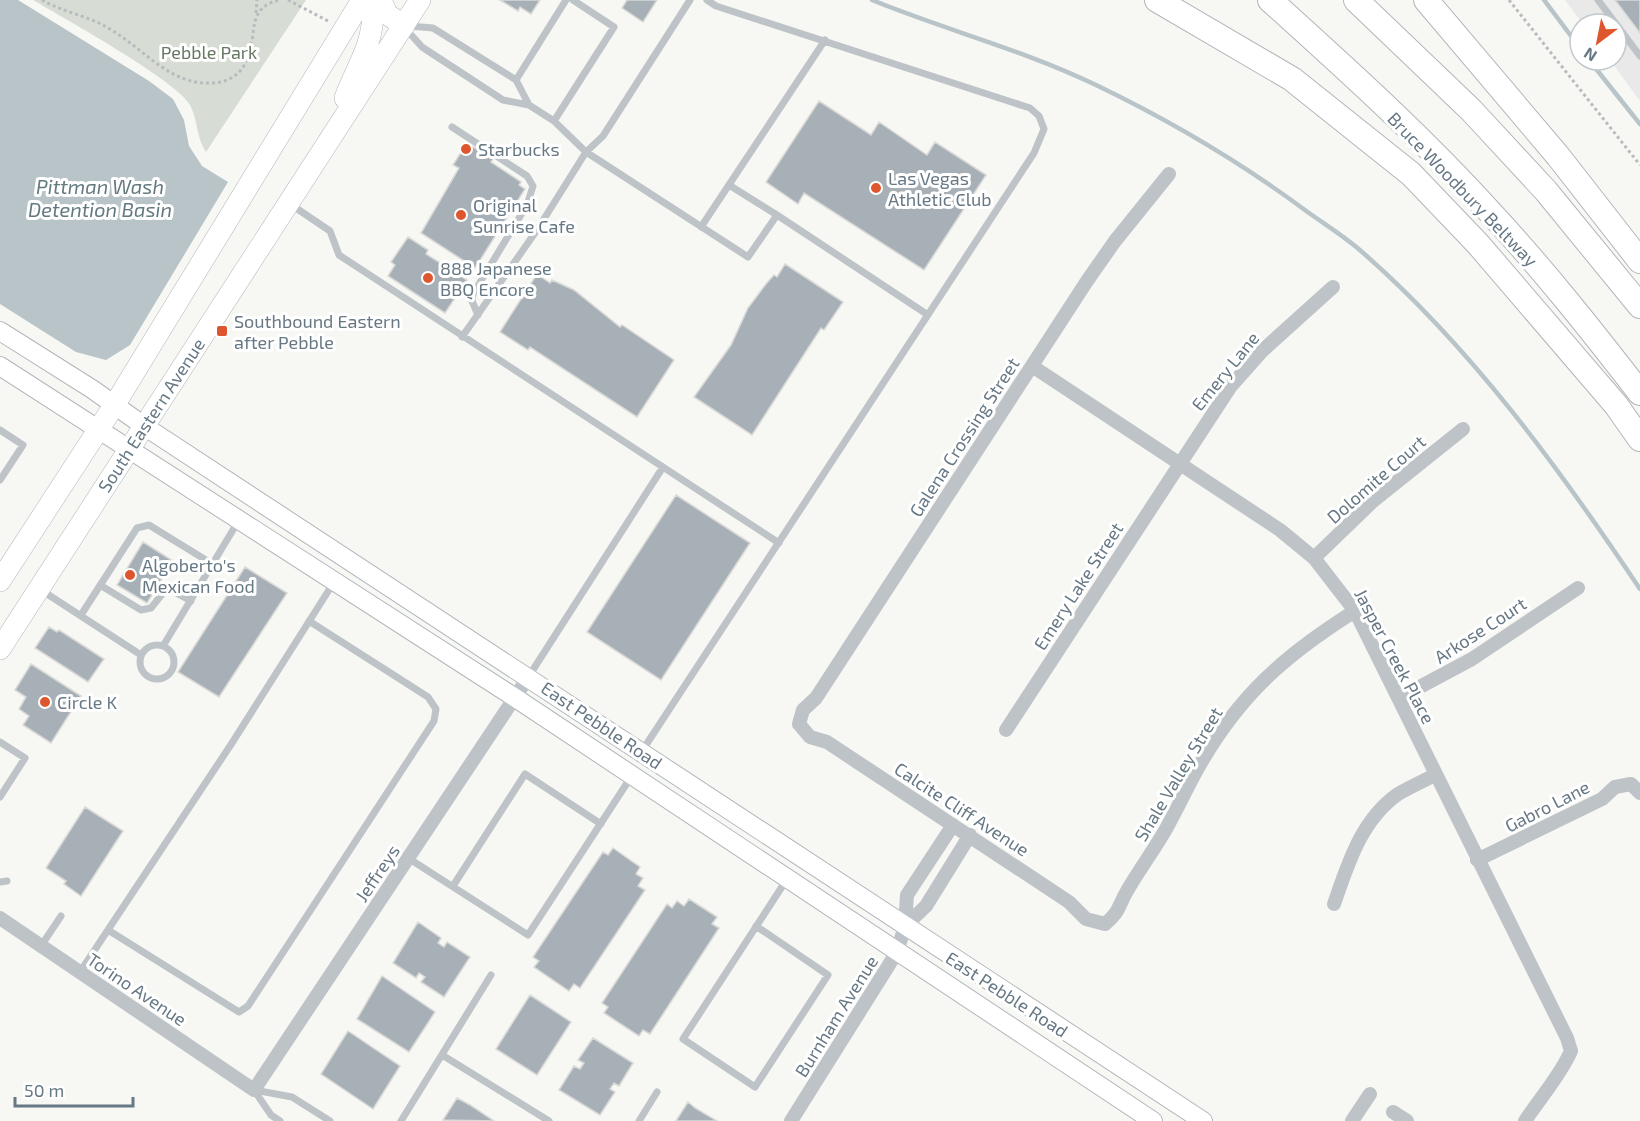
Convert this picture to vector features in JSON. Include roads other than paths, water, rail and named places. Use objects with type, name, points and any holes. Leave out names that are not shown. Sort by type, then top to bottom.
[{"type":"highway","points":[[1157,0],[1292,79],[1411,174],[1485,253],[1616,405],[1640,439]]},
{"type":"highway","name":"Bruce Woodbury Beltway","points":[[1270,0],[1360,82],[1490,211],[1569,303],[1640,393]]},
{"type":"highway","points":[[1356,0],[1486,126],[1546,191],[1640,306]]},
{"type":"highway","points":[[1426,0],[1558,156],[1640,261]]},
{"type":"main road","points":[[328,142],[350,85],[369,48],[373,16],[361,0]]},
{"type":"main road","name":"South Eastern Avenue","points":[[0,581],[115,404],[361,0]]},
{"type":"main road","points":[[381,0],[387,14],[404,26]]},
{"type":"main road","name":"South Eastern Avenue","points":[[0,649],[420,0]]},
{"type":"main road","name":"East Pebble Road","points":[[0,331],[115,404],[144,426],[529,676],[1203,1121]]},
{"type":"main road","name":"East Pebble Road","points":[[0,366],[514,697],[631,777],[1153,1121]]},
{"type":"street","name":"Galena Crossing Street","points":[[799,724],[803,710],[822,688],[1101,260],[1169,174]]},
{"type":"street","name":"Emery Lane","points":[[1180,462],[1216,407],[1247,367],[1333,287]]},
{"type":"street","name":"Jasper Creek Place","points":[[1032,366],[1280,530],[1314,558],[1354,611],[1399,698],[1571,1051],[1564,1066],[1551,1080],[1525,1121]]},
{"type":"street","name":"Dolomite Court","points":[[1314,558],[1373,501],[1463,429]]},
{"type":"street","name":"Emery Lake Street","points":[[1006,730],[1180,462]]},
{"type":"street","name":"Arkose Court","points":[[1399,698],[1472,659],[1578,588]]},
{"type":"street","name":"Shale Valley Street","points":[[1105,924],[1118,913],[1126,892],[1167,828],[1198,767],[1238,708],[1278,664],[1354,611]]},
{"type":"street","name":"Jeffreys","points":[[254,1089],[529,676]]},
{"type":"street","name":"Calcite Cliff Avenue","points":[[799,724],[810,737],[827,742],[970,835],[1069,902],[1086,919],[1105,924]]},
{"type":"street","points":[[1334,904],[1350,856],[1376,816],[1400,794],[1435,775]]},
{"type":"street","name":"Gabro Lane","points":[[1478,860],[1602,799],[1615,787],[1636,788]]},
{"type":"street","name":"Burnham Avenue","points":[[791,1121],[897,952],[905,926],[907,896],[953,825]]},
{"type":"street","points":[[905,926],[926,906],[970,835]]},
{"type":"street","name":"Torino Avenue","points":[[0,918],[254,1089]]},
{"type":"street","points":[[1352,1121],[1370,1094]]},
{"type":"street","points":[[1393,1112],[1407,1121]]},
{"type":"lane","points":[[516,80],[566,0]]},
{"type":"lane","points":[[554,121],[614,27],[573,0]]},
{"type":"lane","points":[[462,337],[537,230],[586,152],[603,136],[690,0]]},
{"type":"lane","points":[[642,751],[928,315],[1041,140],[1044,129],[1040,116],[1030,108],[716,6],[707,0]]},
{"type":"lane","points":[[1598,0],[1640,56]]},
{"type":"lane","points":[[404,26],[433,28],[516,80],[529,105]]},
{"type":"lane","points":[[404,26],[422,47],[503,100],[529,105],[554,121],[586,152],[748,257],[777,215]]},
{"type":"lane","points":[[701,227],[825,40]]},
{"type":"lane","points":[[452,126],[527,177],[533,186],[528,205],[473,294],[472,301],[478,315]]},
{"type":"lane","points":[[729,185],[928,315]]},
{"type":"lane","points":[[288,203],[330,231],[339,255],[779,543]]},
{"type":"lane","points":[[0,430],[23,445],[0,480]]},
{"type":"lane","points":[[529,676],[663,467]]},
{"type":"lane","points":[[163,646],[214,566],[240,519]]},
{"type":"lane","points":[[81,615],[136,528],[149,525],[214,566]]},
{"type":"lane","points":[[80,972],[334,581]]},
{"type":"lane","points":[[100,585],[141,610],[151,608],[167,588],[191,601]]},
{"type":"lane","points":[[39,589],[141,655]]},
{"type":"lane","points":[[108,930],[239,1012],[248,1006],[435,721],[436,709],[428,697],[309,621]]},
{"type":"lane","points":[[149,646],[163,646],[171,651],[175,663],[174,669],[165,678],[158,680],[146,676],[140,666],[141,655],[149,646]]},
{"type":"lane","points":[[0,742],[25,758],[0,797]]},
{"type":"lane","points":[[453,886],[525,774],[601,824]]},
{"type":"lane","points":[[408,858],[528,935],[631,777]]},
{"type":"lane","points":[[756,926],[828,975],[755,1087],[683,1039],[756,926],[787,879]]},
{"type":"lane","points":[[41,946],[61,916]]},
{"type":"lane","points":[[401,1121],[491,975]]},
{"type":"lane","points":[[442,1055],[549,1121]]},
{"type":"lane","points":[[254,1089],[292,1097],[325,1120]]},
{"type":"lane","points":[[254,1089],[271,1115],[280,1121]]},
{"type":"lane","points":[[639,1121],[657,1092]]},
{"type":"water","name":"Pittman Wash Detention Basin","points":[[0,0],[18,0],[149,81],[173,99],[184,120],[189,146],[202,166],[228,182],[130,345],[106,360],[76,352],[0,304]]},
{"type":"waterway","points":[[872,0],[1041,61],[1124,99],[1232,160],[1349,241],[1401,288],[1476,368],[1545,454],[1640,589]]},
{"type":"waterway","points":[[1544,0],[1568,32]]},
{"type":"waterway","points":[[1599,72],[1640,124]]},
{"type":"place","name":"Starbucks","points":[[466,149]]},
{"type":"place","name":"Las Vegas Athletic Club","points":[[876,188]]},
{"type":"place","name":"Original Sunrise Cafe","points":[[461,215]]},
{"type":"place","name":"888 Japanese BBQ Encore","points":[[428,278]]},
{"type":"place","name":"Southbound Eastern after Pebble","points":[[222,331]]},
{"type":"place","name":"Algoberto's Mexican Food","points":[[130,575]]},
{"type":"place","name":"Circle K","points":[[45,702]]},
{"type":"park label","name":"Pebble Park","points":[[209,52]]}]
